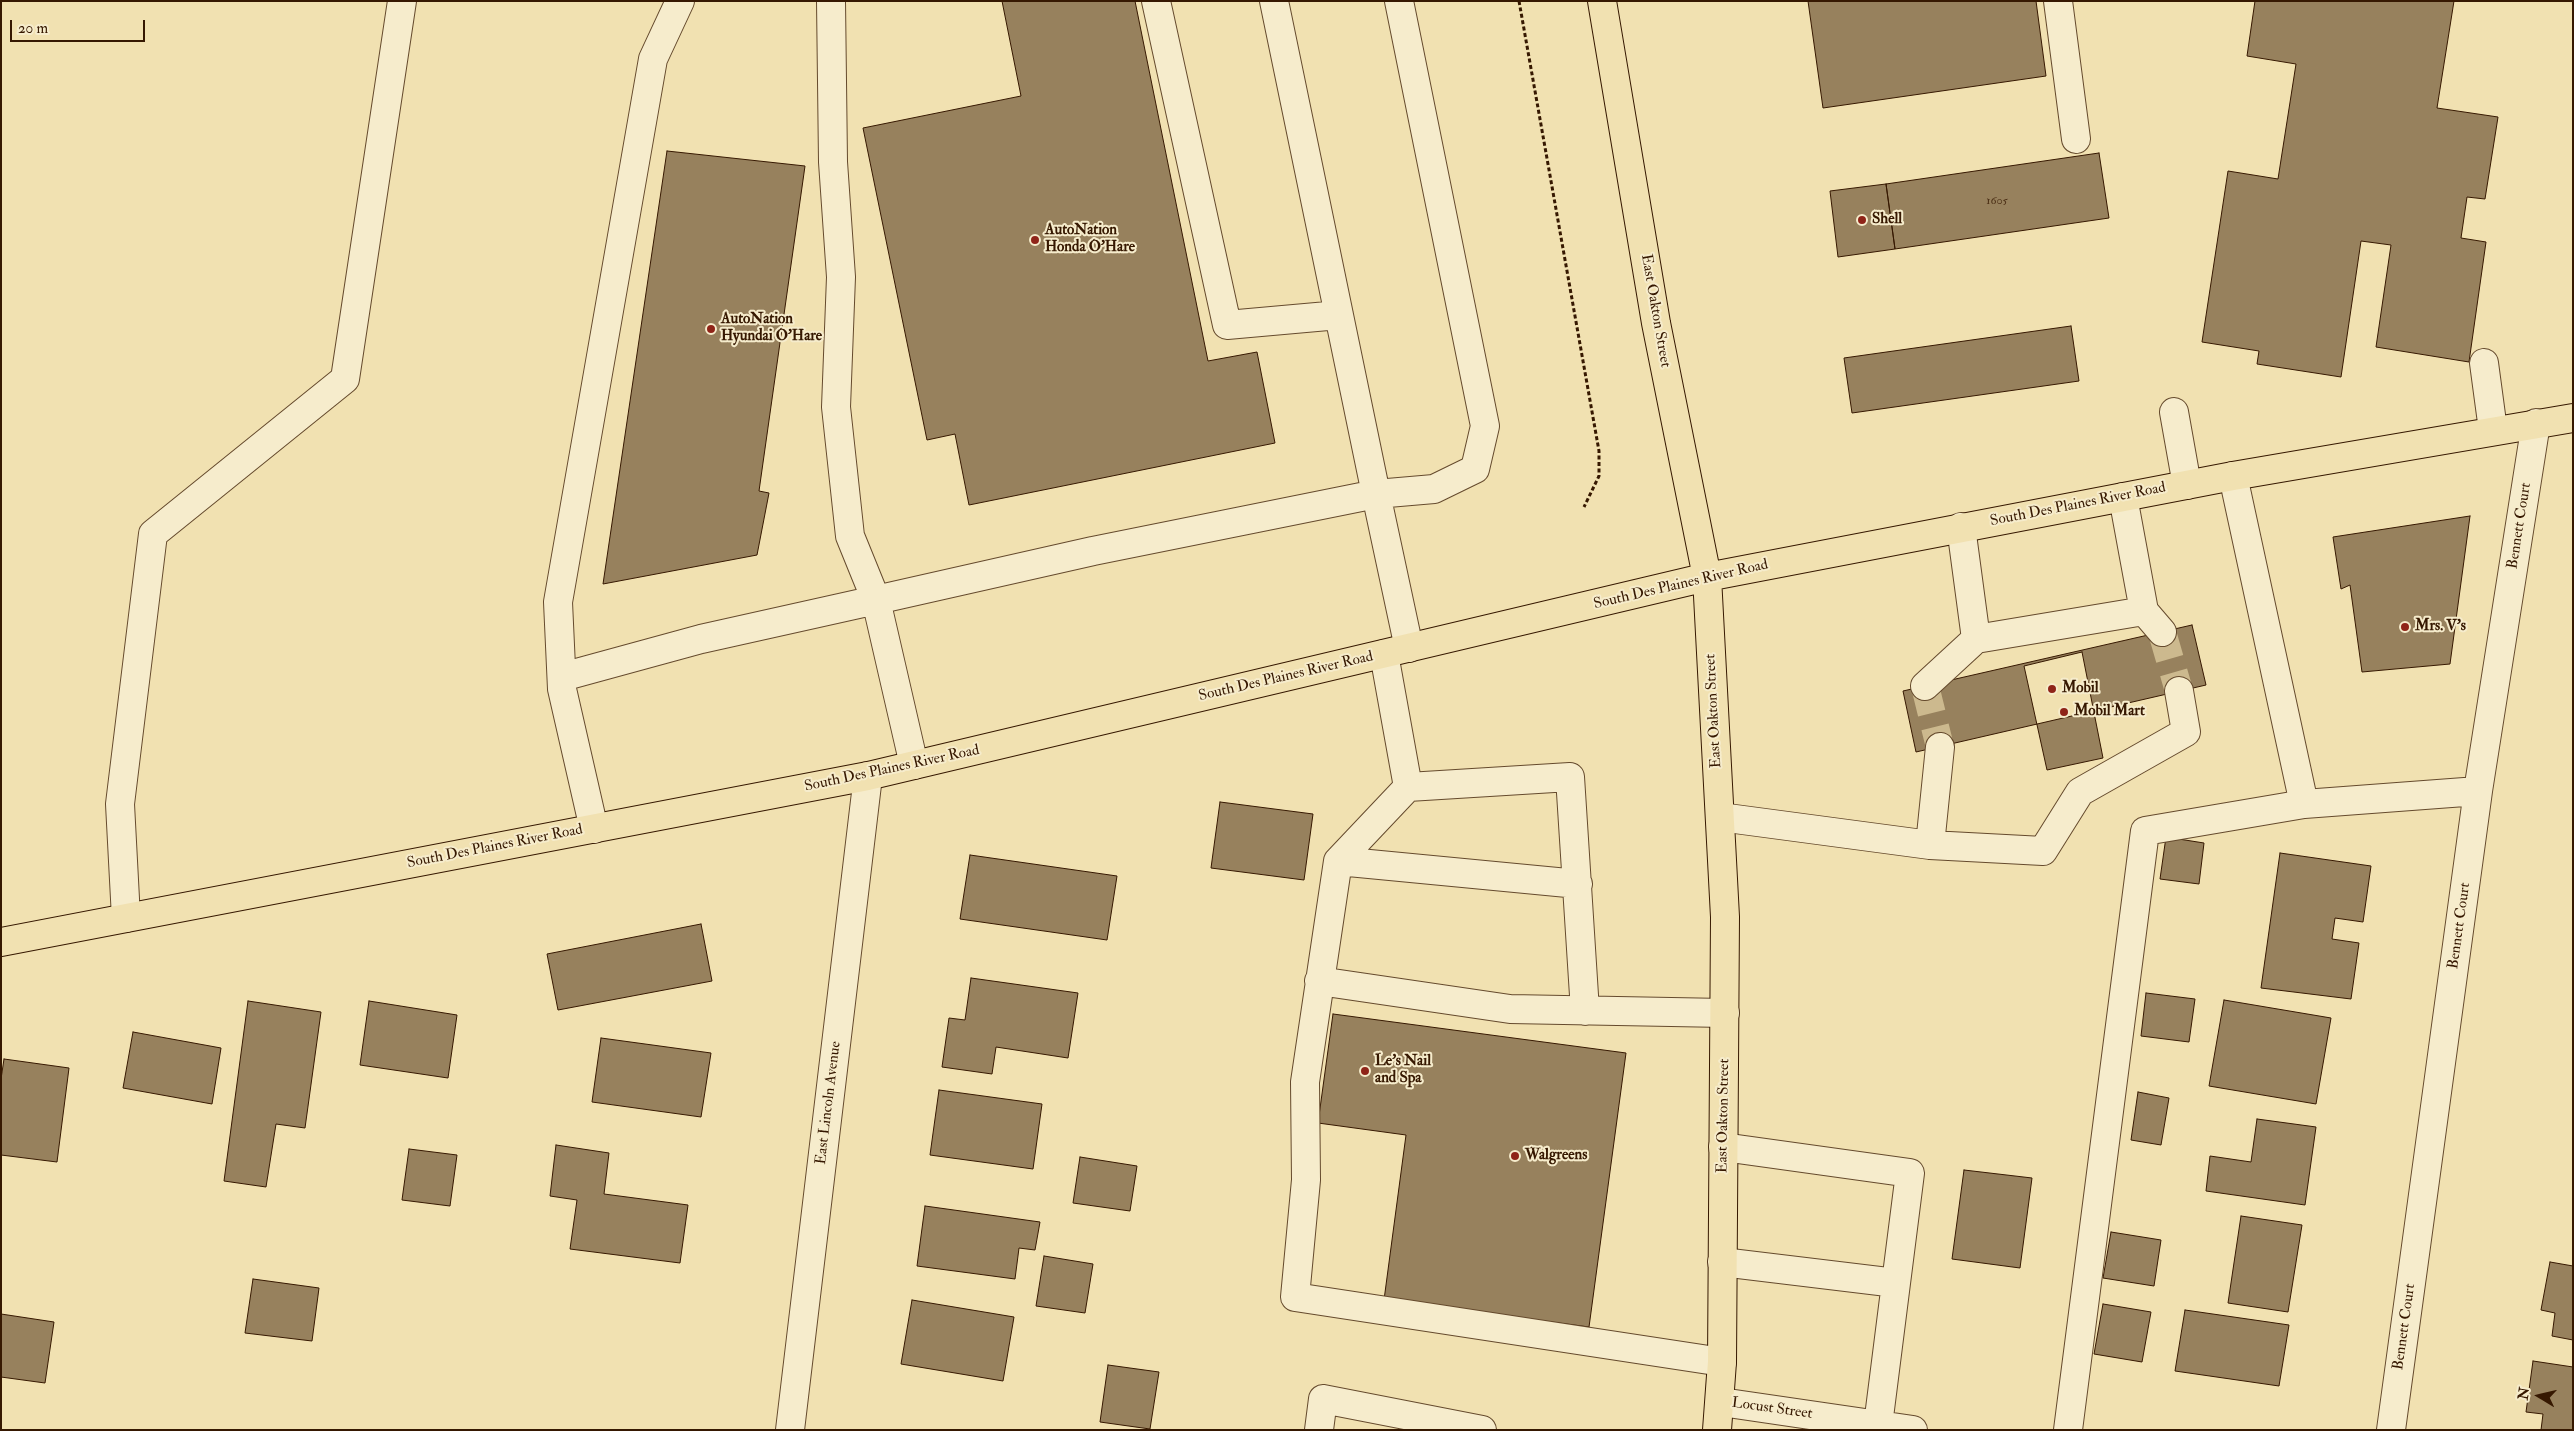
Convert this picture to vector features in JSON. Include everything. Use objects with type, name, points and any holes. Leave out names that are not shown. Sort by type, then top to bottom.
[{"type":"main road","name":"East Oakton Street","points":[[1602,1],[1656,323],[1707,577],[1725,917],[1722,1362],[1721,1402],[1717,1430]]},
{"type":"main road","name":"South Des Plaines River Road","points":[[1,942],[868,776],[1707,577],[2234,476],[2493,430],[2573,418]]},
{"type":"street","points":[[126,918],[120,804],[153,534],[346,379],[402,1]]},
{"type":"street","points":[[594,828],[562,689],[558,602],[653,59],[680,1]]},
{"type":"street","points":[[831,1],[833,162],[841,277],[836,406],[850,536],[876,600],[914,765]]},
{"type":"street","points":[[1156,1],[1227,325],[1339,314]]},
{"type":"street","points":[[1274,1],[1376,494],[1396,651],[1408,787]]},
{"type":"street","points":[[562,677],[701,639],[1093,551],[1376,494],[1434,489],[1476,469],[1485,426],[1399,1]]},
{"type":"street","points":[[2058,1],[2076,138]]},
{"type":"street","points":[[2484,364],[2493,430]]},
{"type":"street","points":[[2174,412],[2187,485]]},
{"type":"street","name":"Bennett Court","points":[[2391,1430],[2478,791],[2536,424]]},
{"type":"street","points":[[2234,476],[2304,804]]},
{"type":"street","points":[[2123,497],[2144,611],[2162,632]]},
{"type":"street","points":[[1961,527],[1976,639]]},
{"type":"street","points":[[1925,686],[1976,639],[2144,611]]},
{"type":"street","points":[[1720,817],[1930,845],[2043,851],[2080,792],[2186,732],[2179,691]]},
{"type":"street","points":[[1930,845],[1940,747]]},
{"type":"street","name":"East Lincoln Avenue","points":[[790,1430],[868,776]]},
{"type":"street","points":[[1585,1010],[1570,777],[1408,787],[1338,861],[1305,1082],[1306,1180],[1295,1297],[1722,1362]]},
{"type":"street","points":[[2068,1430],[2145,831],[2304,804],[2478,791]]},
{"type":"street","points":[[1338,861],[1578,884]]},
{"type":"street","points":[[1319,982],[1510,1009],[1725,1013]]},
{"type":"street","points":[[1723,1147],[1910,1174],[1878,1425]]},
{"type":"street","points":[[1722,1262],[1896,1283]]},
{"type":"street","points":[[1319,1430],[1323,1399],[1482,1430]]},
{"type":"street","name":"Locust Street","points":[[1721,1402],[1913,1430]]},
{"type":"path","points":[[1519,1],[1599,451],[1599,476],[1584,507]]},
{"type":"building","name":"AutoNation Honda O'Hare","points":[[1002,1],[1135,1],[1208,361],[1257,352],[1275,443],[969,505],[955,434],[927,440],[863,128],[1021,96]]},
{"type":"building","points":[[1808,1],[2036,1],[2046,76],[1823,108]]},
{"type":"building","points":[[2255,1],[2454,1],[2437,108],[2498,117],[2485,199],[2467,197],[2461,238],[2486,242],[2469,362],[2376,347],[2391,245],[2361,241],[2341,377],[2257,364],[2259,351],[2202,342],[2228,171],[2278,179],[2296,64],[2247,56]]},
{"type":"building","name":"AutoNation Hyundai O'Hare","points":[[667,151],[805,166],[759,491],[769,493],[757,555],[603,584]]},
{"type":"building","name":"Shell","points":[[2099,153],[2109,218],[1895,249],[1886,184]]},
{"type":"building","name":"Shell","points":[[1886,184],[1895,249],[1838,257],[1830,191]]},
{"type":"building","points":[[2071,326],[2079,381],[1852,413],[1844,358]]},
{"type":"building","name":"Mrs. V's","points":[[2470,516],[2450,664],[2362,672],[2350,585],[2341,589],[2333,537]]},
{"type":"building","name":"Mobil","points":[[2192,625],[2206,685],[1916,752],[1903,691]]},
{"type":"building","name":"Mobil Mart","points":[[2082,652],[2103,758],[2047,770],[2024,666]]},
{"type":"building","points":[[1220,802],[1313,814],[1304,880],[1211,868]]},
{"type":"building","points":[[2166,837],[2204,843],[2199,884],[2160,879]]},
{"type":"building","points":[[2280,853],[2371,866],[2363,922],[2335,918],[2332,939],[2359,943],[2351,999],[2261,988]]},
{"type":"building","points":[[970,855],[1117,876],[1107,940],[960,919]]},
{"type":"building","points":[[701,924],[712,981],[558,1010],[547,954]]},
{"type":"building","points":[[971,978],[1078,993],[1068,1058],[996,1047],[992,1074],[942,1067],[949,1018],[965,1020]]},
{"type":"building","points":[[2146,993],[2195,999],[2189,1042],[2141,1036]]},
{"type":"building","points":[[2224,1000],[2331,1018],[2316,1104],[2209,1086]]},
{"type":"building","points":[[248,1001],[321,1012],[305,1128],[276,1124],[266,1187],[224,1181]]},
{"type":"building","points":[[369,1001],[457,1015],[448,1078],[360,1065]]},
{"type":"building","points":[[1333,1014],[1626,1053],[1589,1327],[1384,1300],[1406,1135],[1318,1123]]},
{"type":"building","points":[[133,1032],[221,1048],[212,1104],[123,1088]]},
{"type":"building","points":[[601,1038],[711,1053],[701,1117],[592,1102]]},
{"type":"building","points":[[4,1059],[69,1068],[57,1162],[1,1155],[1,1079]]},
{"type":"building","points":[[939,1090],[1042,1104],[1033,1169],[930,1155]]},
{"type":"building","points":[[2138,1092],[2169,1098],[2161,1145],[2131,1140]]},
{"type":"building","points":[[2257,1119],[2316,1127],[2305,1205],[2206,1191],[2210,1156],[2251,1162]]},
{"type":"building","points":[[556,1145],[609,1153],[604,1194],[688,1205],[680,1263],[570,1249],[577,1200],[550,1196]]},
{"type":"building","points":[[409,1149],[457,1155],[450,1206],[402,1200]]},
{"type":"building","points":[[1080,1157],[1137,1166],[1130,1211],[1073,1203]]},
{"type":"building","points":[[1964,1170],[2032,1178],[2020,1268],[1952,1259]]},
{"type":"building","points":[[925,1206],[1040,1222],[1035,1250],[1019,1248],[1015,1279],[917,1266]]},
{"type":"building","points":[[2241,1216],[2302,1225],[2288,1312],[2228,1303]]},
{"type":"building","points":[[2111,1232],[2161,1240],[2154,1286],[2103,1278]]},
{"type":"building","points":[[1044,1256],[1093,1264],[1085,1313],[1036,1306]]},
{"type":"building","points":[[2550,1262],[2573,1266],[2573,1340],[2552,1336],[2555,1313],[2541,1310]]},
{"type":"building","points":[[253,1279],[319,1288],[312,1341],[245,1333]]},
{"type":"building","points":[[912,1300],[1014,1317],[1003,1381],[901,1364]]},
{"type":"building","points":[[2103,1304],[2151,1312],[2142,1362],[2094,1354]]},
{"type":"building","points":[[2185,1310],[2289,1325],[2279,1386],[2175,1371]]},
{"type":"building","points":[[1,1314],[54,1322],[45,1383],[1,1377]]},
{"type":"building","points":[[2533,1361],[2573,1367],[2573,1430],[2541,1430],[2543,1414],[2526,1412]]},
{"type":"building","points":[[1108,1365],[1159,1372],[1150,1429],[1100,1422]]},
{"type":"tunnel","points":[[2162,632],[2179,691]]},
{"type":"tunnel","points":[[1925,686],[1940,747]]},
{"type":"place","name":"Shell","points":[[1862,220]]},
{"type":"place","name":"AutoNation Honda O'Hare","points":[[1035,240]]},
{"type":"place","name":"AutoNation Hyundai O'Hare","points":[[711,329]]},
{"type":"place","name":"Mrs. V's","points":[[2405,627]]},
{"type":"place","name":"Mobil","points":[[2052,689]]},
{"type":"place","name":"Mobil Mart","points":[[2064,712]]},
{"type":"place","name":"Le's Nail and Spa","points":[[1365,1071]]},
{"type":"place","name":"Walgreens","points":[[1515,1156]]}]
